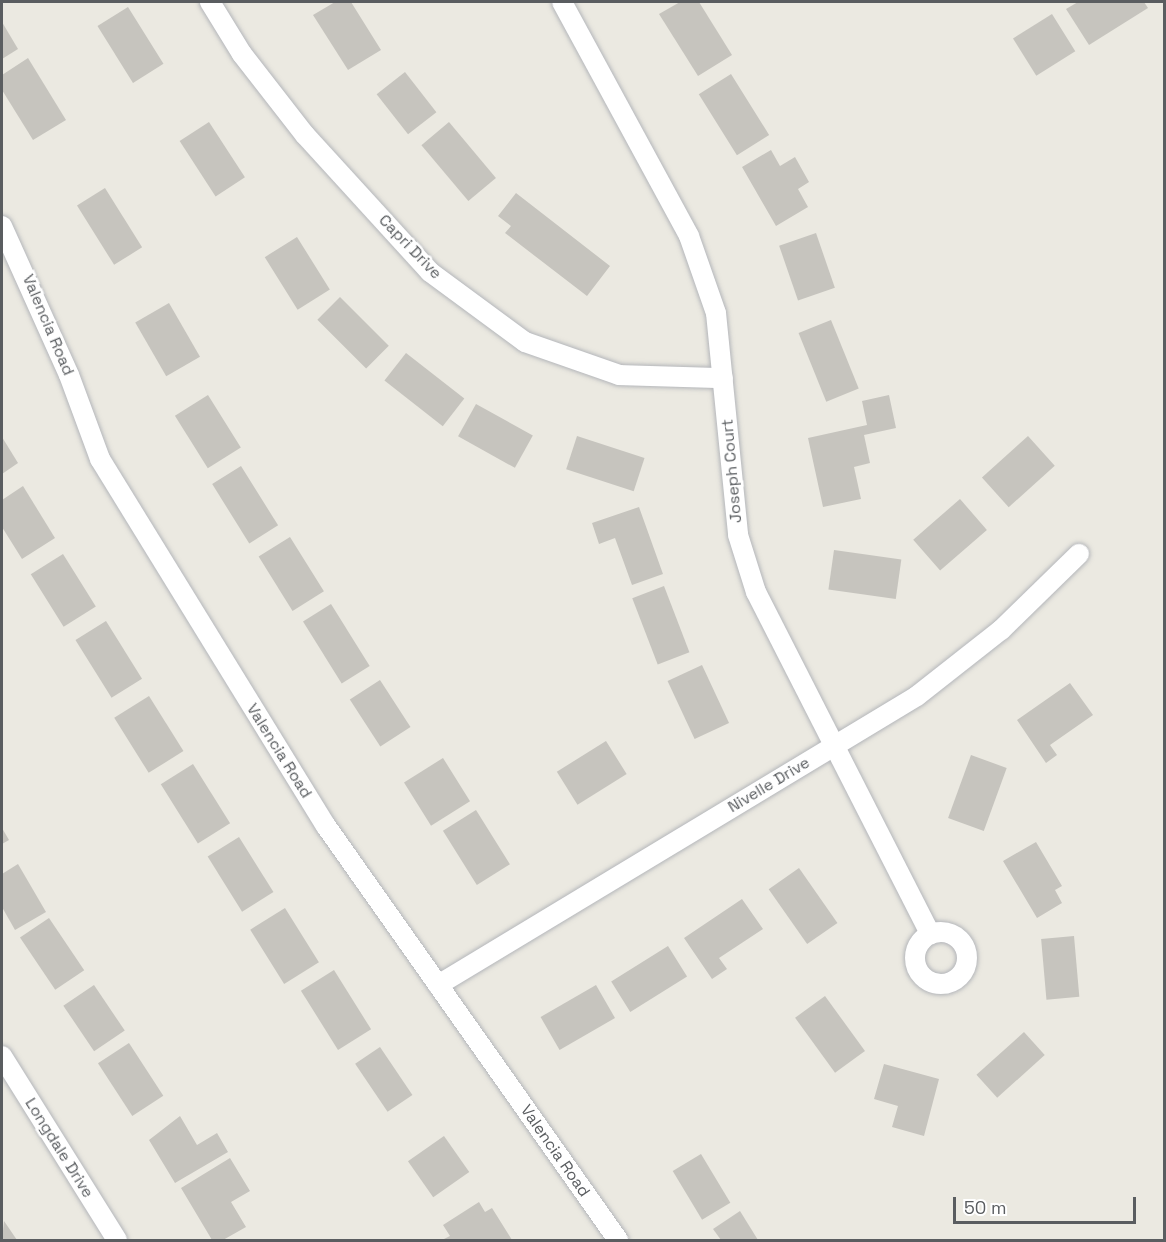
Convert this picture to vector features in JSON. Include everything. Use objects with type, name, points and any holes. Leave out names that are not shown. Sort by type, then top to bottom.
[{"type":"street","name":"Capri Drive","points":[[210,2],[242,54],[306,135],[430,272],[525,342],[619,375],[723,378]]},
{"type":"street","name":"Joseph Court","points":[[562,2],[689,236],[716,313],[738,535],[756,591],[930,934]]},
{"type":"street","name":"Valencia Road","points":[[2,226],[69,375],[100,459],[326,825],[618,1240]]},
{"type":"street","name":"Nivelle Drive","points":[[438,985],[917,696],[1000,630],[1078,554]]},
{"type":"street","name":"Longdale Drive","points":[[2,1056],[117,1240]]},
{"type":"building","points":[[335,2],[351,2],[381,50],[348,70],[313,15]]},
{"type":"building","points":[[680,2],[699,2],[732,55],[698,76],[659,14]]},
{"type":"building","points":[[1078,2],[1144,2],[1148,8],[1089,45],[1066,9]]},
{"type":"building","points":[[128,7],[164,64],[133,83],[97,26]]},
{"type":"building","points":[[1052,14],[1075,51],[1036,76],[1013,38]]},
{"type":"building","points":[[2,22],[18,49],[2,59]]},
{"type":"building","points":[[28,58],[66,120],[33,140],[2,90],[2,75]]},
{"type":"building","points":[[405,72],[436,112],[408,134],[377,94]]},
{"type":"building","points":[[731,74],[769,135],[737,155],[699,94]]},
{"type":"building","points":[[209,122],[245,177],[216,196],[180,141]]},
{"type":"building","points":[[449,122],[496,178],[468,201],[421,145]]},
{"type":"building","points":[[771,150],[780,166],[795,157],[809,182],[798,189],[808,207],[776,226],[742,167]]},
{"type":"building","points":[[105,188],[142,247],[114,265],[77,205]]},
{"type":"building","points":[[516,193],[610,266],[587,296],[505,233],[511,226],[498,216]]},
{"type":"building","points":[[816,233],[835,288],[798,301],[779,246]]},
{"type":"building","points":[[297,237],[330,290],[298,310],[265,257]]},
{"type":"building","points":[[340,297],[389,346],[366,368],[317,320]]},
{"type":"building","points":[[169,303],[200,357],[166,376],[135,322]]},
{"type":"building","points":[[831,320],[859,389],[826,402],[799,333]]},
{"type":"building","points":[[406,353],[464,399],[443,426],[384,381]]},
{"type":"building","points":[[208,395],[241,448],[208,468],[175,416]]},
{"type":"building","points":[[889,395],[896,428],[864,435],[870,463],[854,467],[861,499],[823,507],[808,438],[867,425],[862,401]]},
{"type":"building","points":[[476,404],[533,436],[515,468],[458,436]]},
{"type":"building","points":[[577,436],[645,458],[634,491],[566,469]]},
{"type":"building","points":[[1028,436],[1055,466],[1009,507],[982,477]]},
{"type":"building","points":[[2,437],[18,463],[2,474]]},
{"type":"building","points":[[241,466],[278,525],[249,543],[212,484]]},
{"type":"building","points":[[23,486],[55,538],[22,559],[2,527],[2,500]]},
{"type":"building","points":[[960,499],[987,530],[940,571],[913,540]]},
{"type":"building","points":[[639,507],[663,574],[632,585],[615,538],[599,544],[592,523]]},
{"type":"building","points":[[290,537],[324,591],[293,611],[259,557]]},
{"type":"building","points":[[834,550],[901,559],[896,599],[828,590]]},
{"type":"building","points":[[63,554],[96,607],[64,627],[31,574]]},
{"type":"building","points":[[664,586],[689,652],[658,664],[632,598]]},
{"type":"building","points":[[331,604],[370,666],[342,683],[303,621]]},
{"type":"building","points":[[106,621],[142,679],[112,698],[75,640]]},
{"type":"building","points":[[702,665],[729,723],[695,739],[668,681]]},
{"type":"building","points":[[380,680],[410,727],[380,747],[350,700]]},
{"type":"building","points":[[1070,683],[1093,715],[1050,745],[1057,755],[1046,763],[1017,720]]},
{"type":"building","points":[[149,696],[183,751],[149,773],[114,718]]},
{"type":"building","points":[[606,741],[627,774],[577,805],[557,772]]},
{"type":"building","points":[[971,755],[1007,768],[984,831],[948,818]]},
{"type":"building","points":[[443,758],[470,801],[431,826],[404,782]]},
{"type":"building","points":[[193,764],[230,823],[198,844],[161,784]]},
{"type":"building","points":[[476,810],[510,864],[477,885],[443,831]]},
{"type":"building","points":[[2,828],[9,840],[2,844]]},
{"type":"building","points":[[239,837],[273,892],[242,912],[208,857]]},
{"type":"building","points":[[1036,842],[1062,886],[1055,890],[1062,903],[1037,918],[1003,861]]},
{"type":"building","points":[[18,864],[46,912],[15,930],[2,907],[2,874]]},
{"type":"building","points":[[799,868],[837,923],[807,944],[769,889]]},
{"type":"building","points":[[742,899],[763,929],[719,958],[727,969],[712,979],[684,938]]},
{"type":"building","points":[[285,908],[319,962],[284,984],[250,930]]},
{"type":"building","points":[[49,918],[84,970],[55,990],[20,938]]},
{"type":"building","points":[[1074,936],[1079,997],[1046,1000],[1041,939]]},
{"type":"building","points":[[668,946],[687,977],[630,1012],[611,982]]},
{"type":"building","points":[[334,970],[371,1029],[338,1050],[301,991]]},
{"type":"building","points":[[94,985],[125,1031],[94,1051],[63,1006]]},
{"type":"building","points":[[596,985],[615,1018],[560,1050],[541,1017]]},
{"type":"building","points":[[825,996],[865,1051],[835,1073],[795,1018]]},
{"type":"building","points":[[1024,1032],[1045,1055],[997,1098],[976,1075]]},
{"type":"building","points":[[129,1043],[163,1096],[132,1116],[98,1063]]},
{"type":"building","points":[[380,1047],[412,1095],[388,1112],[355,1064]]},
{"type":"building","points":[[884,1064],[939,1079],[924,1136],[892,1127],[898,1106],[874,1099]]},
{"type":"building","points":[[180,1116],[197,1145],[217,1133],[228,1152],[175,1183],[149,1140]]},
{"type":"building","points":[[444,1136],[469,1172],[433,1197],[408,1161]]},
{"type":"building","points":[[701,1154],[730,1203],[702,1220],[673,1171]]},
{"type":"building","points":[[230,1158],[250,1191],[231,1202],[246,1227],[223,1240],[212,1240],[181,1188]]},
{"type":"building","points":[[479,1202],[485,1212],[492,1208],[512,1240],[442,1240],[450,1236],[443,1225]]},
{"type":"building","points":[[740,1211],[758,1240],[721,1240],[713,1229]]},
{"type":"building","points":[[4,1221],[17,1240],[2,1240]]}]
